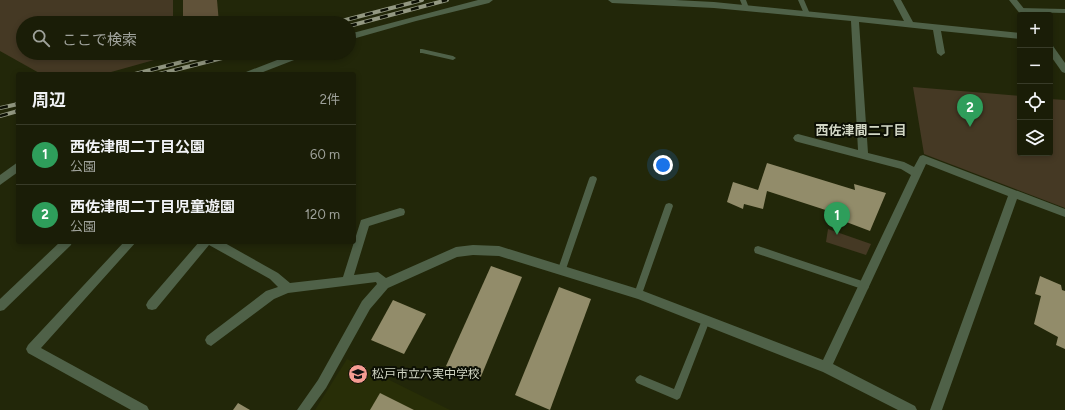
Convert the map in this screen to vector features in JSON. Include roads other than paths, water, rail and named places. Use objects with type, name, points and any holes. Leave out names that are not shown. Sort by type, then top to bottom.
[{"type":"street","points":[[356,35],[489,0]]},
{"type":"street","points":[[612,0],[744,4],[855,20],[1017,36]]},
{"type":"street","points":[[897,0],[911,26]]},
{"type":"street","points":[[1013,0],[1023,12]]},
{"type":"street","points":[[855,20],[863,156]]},
{"type":"street","points":[[937,28],[941,52]]},
{"type":"street","points":[[1053,51],[1065,54]]},
{"type":"street","points":[[1053,52],[1065,70]]},
{"type":"street","points":[[254,72],[286,60]]},
{"type":"street","points":[[798,138],[904,166],[916,173]]},
{"type":"street","points":[[826,367],[923,159],[1065,213]]},
{"type":"street","points":[[0,181],[16,168]]},
{"type":"street","points":[[936,410],[1014,194]]},
{"type":"street","points":[[347,280],[365,223],[400,212]]},
{"type":"street","points":[[0,306],[65,244]]},
{"type":"street","points":[[128,244],[32,349],[143,410]]},
{"type":"street","points":[[152,305],[203,244]]},
{"type":"street","points":[[216,244],[274,276],[288,288]]},
{"type":"street","points":[[303,410],[322,384],[366,305],[384,284],[456,252],[473,250],[499,251],[562,269],[638,294],[826,367],[911,410]]},
{"type":"street","points":[[211,340],[270,295],[288,288],[313,287],[347,280],[378,277],[384,284]]},
{"type":"lane","points":[[801,0],[807,14]]},
{"type":"lane","points":[[1023,12],[1065,11]]},
{"type":"lane","points":[[422,51],[453,58]]},
{"type":"lane","points":[[562,269],[593,178]]},
{"type":"lane","points":[[638,294],[669,206]]},
{"type":"lane","points":[[758,250],[865,286]]},
{"type":"lane","points":[[640,380],[677,395],[706,320]]},
{"type":"railway","points":[[356,17],[422,0]]},
{"type":"railway","points":[[356,24],[447,0]]},
{"type":"railway","points":[[143,72],[190,60]]},
{"type":"railway","points":[[167,72],[214,60]]},
{"type":"railway","points":[[0,108],[16,104]]},
{"type":"railway","points":[[0,116],[16,112]]},
{"type":"place","name":"西佐津間二丁目児童遊園","points":[[970,127]]},
{"type":"place","name":"西佐津間二丁目公園","points":[[837,235]]},
{"type":"place","name":"松戸市立六実中学校","points":[[358,374]]},
{"type":"district","name":"西佐津間二丁目","points":[[861,130]]}]
